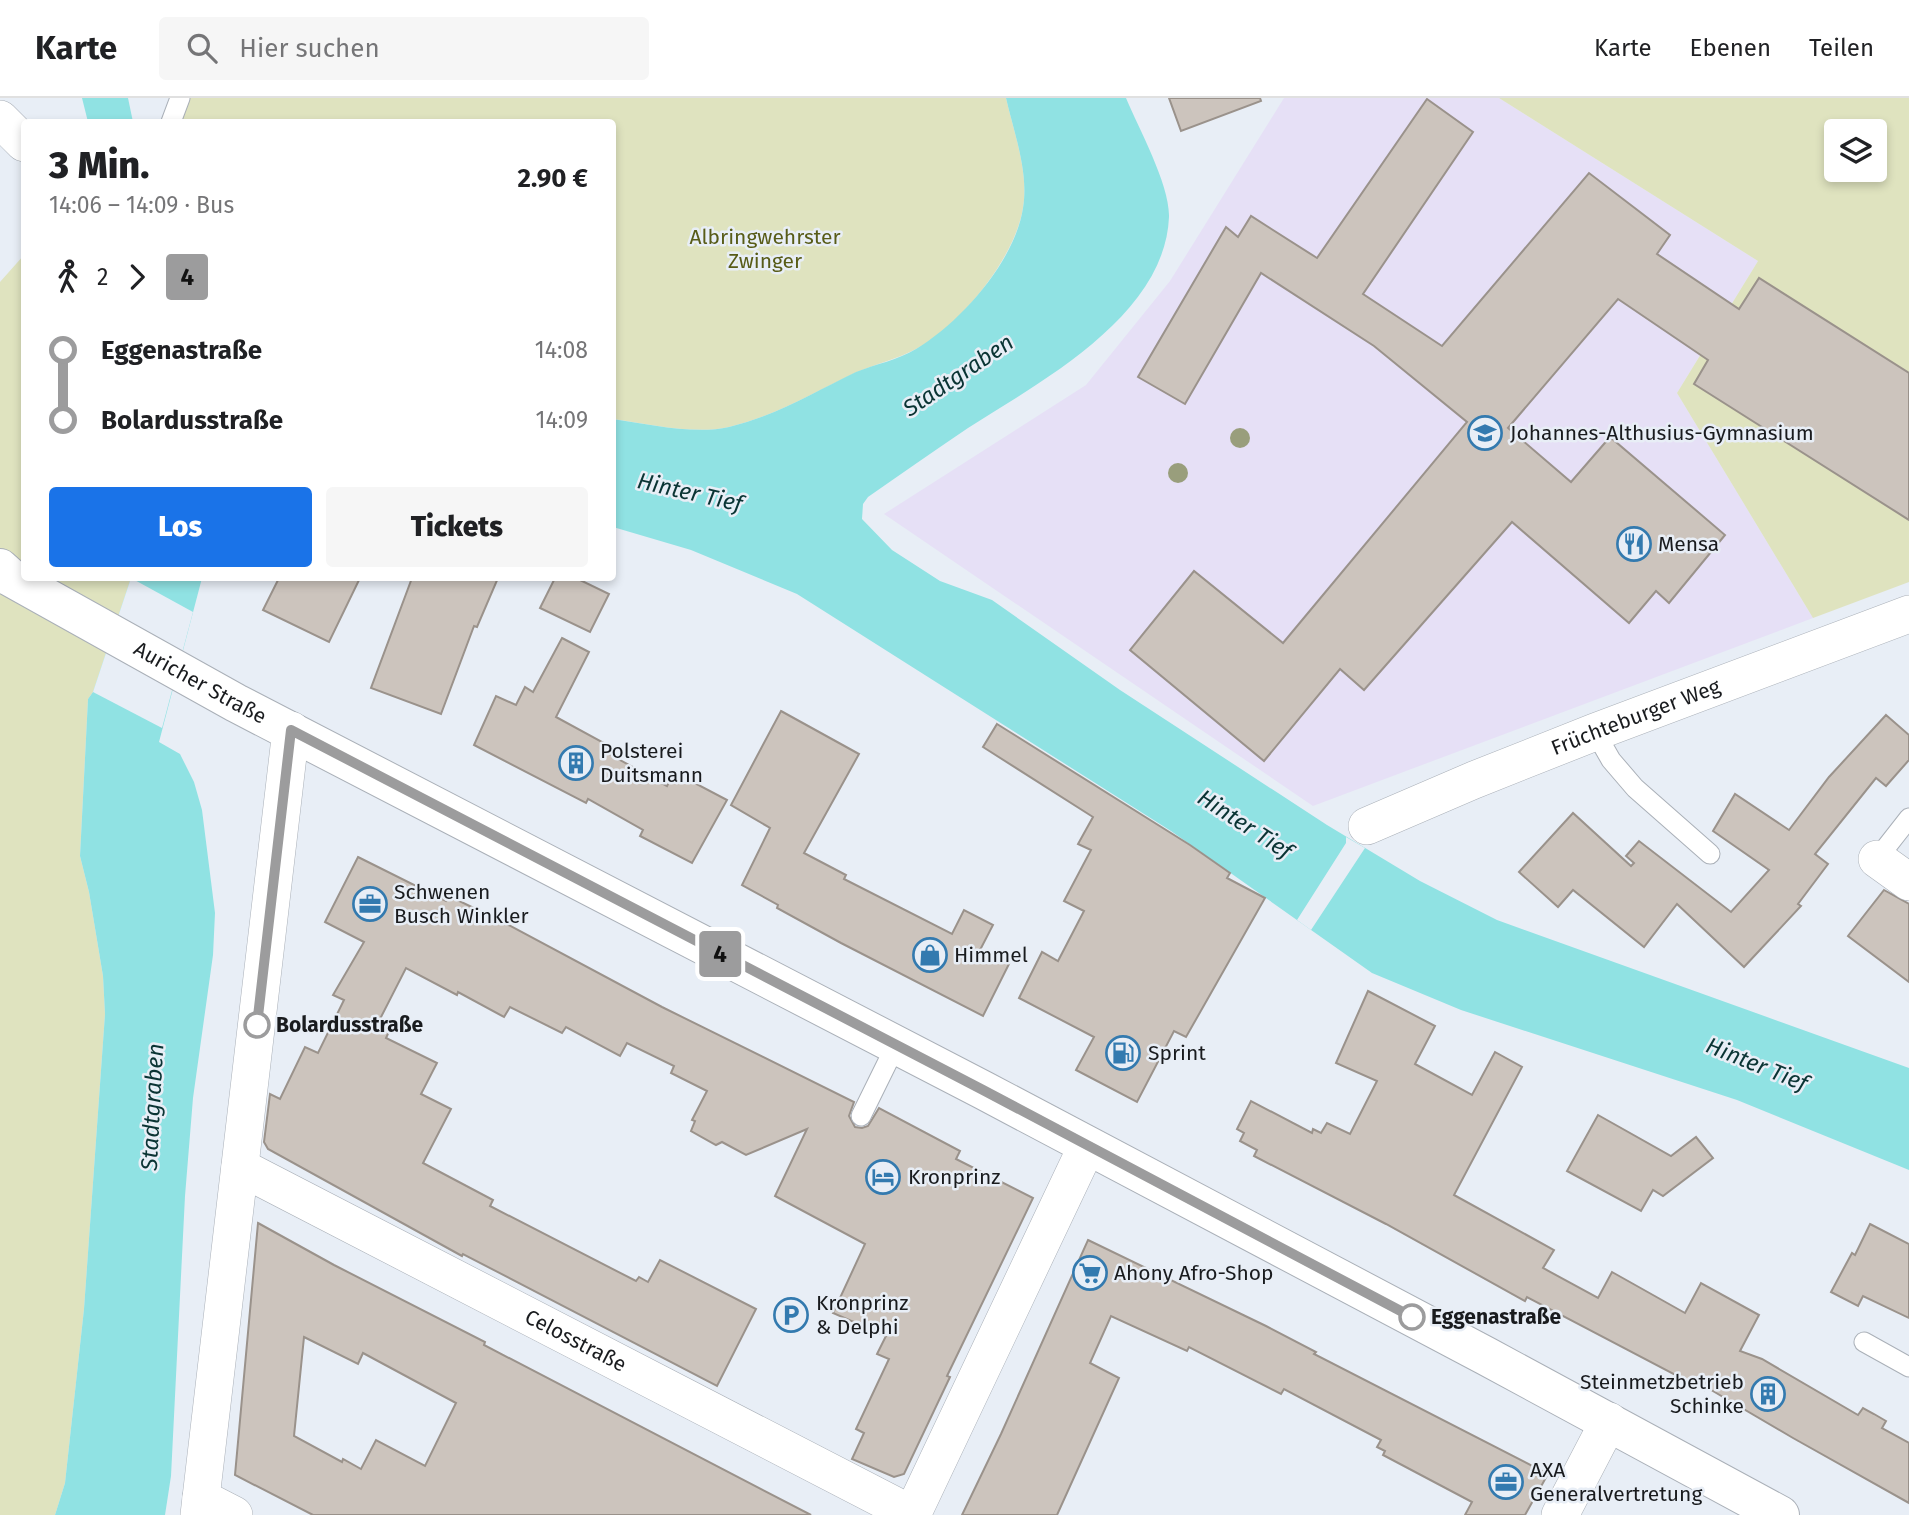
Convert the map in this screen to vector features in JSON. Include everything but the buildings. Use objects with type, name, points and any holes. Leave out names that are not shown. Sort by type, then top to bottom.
[{"type":"street","points":[[0,119],[21,140]]},
{"type":"street","name":"Auricher Straße","points":[[0,568],[10,578],[177,671],[896,1045],[1609,1421],[1780,1515]]},
{"type":"street","name":"Früchteburger Weg","points":[[1367,826],[1595,732],[1906,623]]},
{"type":"street","points":[[234,1515],[200,1506],[291,730]]},
{"type":"street","points":[[1872,866],[1909,882]]},
{"type":"street","points":[[912,1515],[1087,1146]]},
{"type":"street","name":"Celosstraße","points":[[240,1167],[912,1515]]},
{"type":"street","points":[[1560,1515],[1609,1421]]},
{"type":"lane","points":[[172,119],[180,98]]},
{"type":"lane","points":[[1595,732],[1611,760],[1635,788],[1710,854]]},
{"type":"lane","points":[[1872,866],[1909,818]]},
{"type":"lane","points":[[861,1116],[896,1045]]},
{"type":"lane","points":[[1864,1342],[1909,1367]]},
{"type":"shaded area","points":[[1284,98],[1499,98],[1758,261],[1677,393],[1813,618],[1313,806],[884,514],[1086,385],[1170,281]]},
{"type":"green space","name":"Albringwehrster Zwinger","points":[[180,98],[1006,98],[1022,167],[1023,208],[1009,248],[983,289],[950,324],[916,349],[857,372],[779,410],[746,422],[716,429],[671,428],[616,419],[616,119],[172,119]]},
{"type":"green space","points":[[1499,98],[1909,98],[1909,582],[1813,618],[1677,393],[1758,261]]},
{"type":"green space","points":[[21,258],[21,581],[130,581],[93,692],[88,699],[80,856],[103,976],[105,1014],[84,1309],[65,1483],[55,1515],[0,1515],[0,282]]},
{"type":"water","points":[[82,98],[128,98],[132,119],[87,119]]},
{"type":"water","points":[[1006,98],[1126,98],[1165,189],[1169,217],[1162,253],[1146,285],[1123,315],[1094,342],[1029,390],[968,428],[868,497],[863,504],[862,519],[892,550],[940,581],[992,600],[1120,690],[1327,825],[1420,881],[1497,920],[1909,1068],[1909,1170],[1737,1100],[1461,1010],[1372,973],[1171,831],[797,594],[691,550],[616,528],[616,420],[701,430],[729,427],[779,410],[856,372],[909,353],[951,323],[997,269],[1018,228],[1023,208],[1024,181]]},
{"type":"water","name":"Stadtgraben","points":[[130,581],[201,581],[159,742],[180,754],[194,782],[202,810],[215,913],[213,955],[193,1098],[185,1196],[171,1476],[165,1515],[55,1515],[65,1483],[84,1309],[105,1014],[103,976],[80,856],[88,699],[93,692]]},
{"type":"pier","points":[[130,581],[136,581],[193,612],[162,728],[93,692]]},
{"type":"pier","points":[[1346,837],[1365,848],[1311,930],[1297,920],[1346,843]]},
{"type":"bus line","name":"4","points":[[257,1025],[291,730],[1412,1317]]},
{"type":"place","name":"Johannes-Althusius-Gymnasium","points":[[1485,433]]},
{"type":"place","name":"Mensa","points":[[1634,544]]},
{"type":"place","name":"Polsterei Duitsmann","points":[[576,763]]},
{"type":"place","name":"Schwenen Busch Winkler","points":[[370,904]]},
{"type":"place","name":"Himmel","points":[[930,955]]},
{"type":"place","name":"Bolardusstraße","points":[[257,1025]]},
{"type":"place","name":"Sprint","points":[[1123,1053]]},
{"type":"place","name":"Kronprinz","points":[[883,1177]]},
{"type":"place","name":"Ahony Afro-Shop","points":[[1090,1273]]},
{"type":"place","name":"Kronprinz & Delphi","points":[[791,1315]]},
{"type":"place","name":"Eggenastraße","points":[[1412,1317]]},
{"type":"place","name":"Steinmetzbetrieb Schinke","points":[[1768,1394]]},
{"type":"place","name":"AXA Generalvertretung","points":[[1506,1482]]},
{"type":"water label","name":"Hinter Tief","points":[[690,492]]},
{"type":"water label","name":"Hinter Tief","points":[[1245,824]]},
{"type":"water label","name":"Hinter Tief","points":[[1757,1064]]}]
